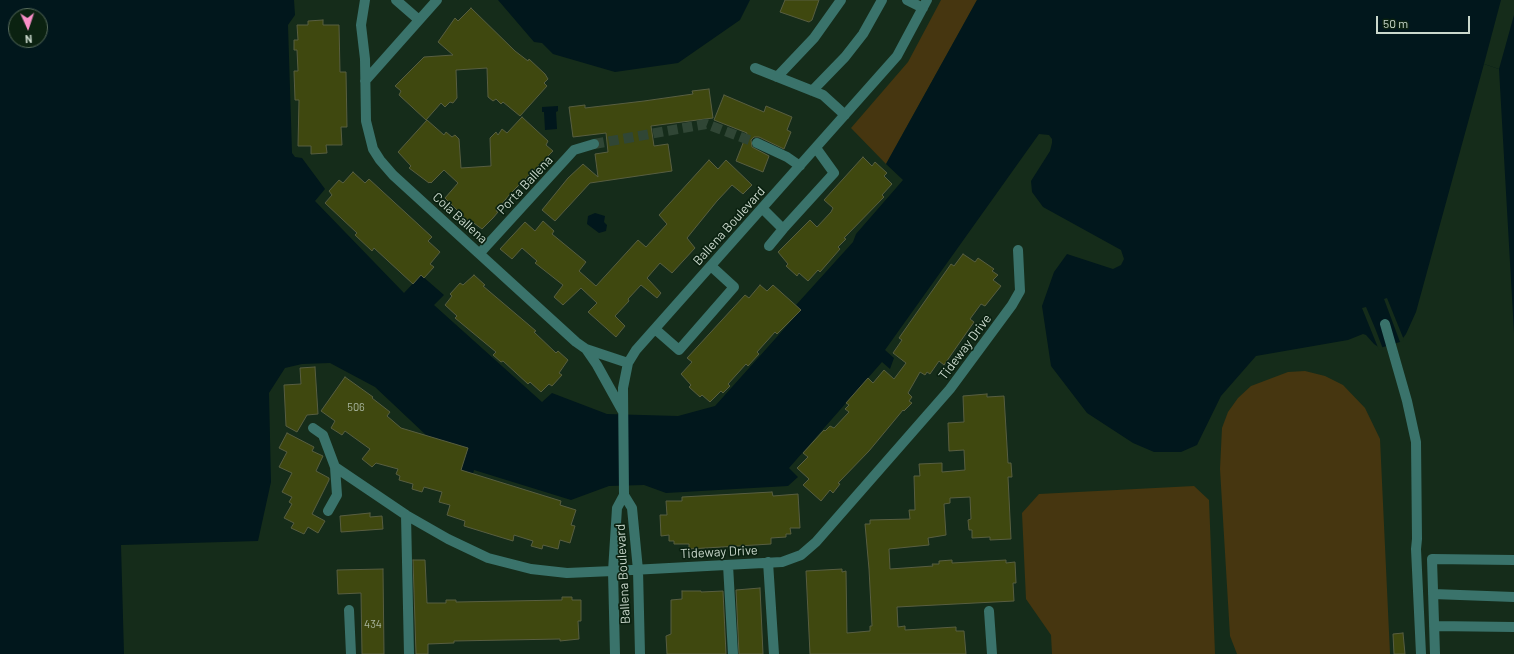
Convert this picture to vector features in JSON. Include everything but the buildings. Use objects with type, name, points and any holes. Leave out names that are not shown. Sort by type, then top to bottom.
[{"type":"street","name":"Cola Ballena","points":[[365,0],[361,25],[366,81],[366,121],[368,134],[373,149],[380,160],[393,175],[576,342],[586,349],[628,363]]},
{"type":"street","points":[[396,0],[419,20]]},
{"type":"street","points":[[366,81],[437,0]]},
{"type":"street","points":[[777,77],[814,38],[841,0]]},
{"type":"street","points":[[812,91],[845,57],[863,34],[882,0]]},
{"type":"street","points":[[907,0],[925,4]]},
{"type":"street","name":"Ballena Boulevard","points":[[615,654],[613,571],[617,508],[624,495],[622,412],[623,388],[628,363],[636,350],[897,56],[925,4]]},
{"type":"street","points":[[755,68],[823,95],[846,115]]},
{"type":"street","points":[[757,143],[787,157],[800,166]]},
{"type":"street","name":"Porta Ballena","points":[[480,253],[574,150],[594,144]]},
{"type":"street","points":[[769,246],[834,172],[816,148]]},
{"type":"street","points":[[762,208],[783,229]]},
{"type":"street","name":"Tideway Drive","points":[[335,467],[406,515],[448,539],[488,558],[530,569],[568,573],[782,562],[801,555],[816,542],[950,390],[1012,305],[1020,291],[1018,250]]},
{"type":"street","points":[[655,330],[679,350],[734,287],[711,266]]},
{"type":"street","points":[[1384,324],[1407,401],[1416,442],[1416,550],[1421,654]]},
{"type":"street","name":"Cola Ballena","points":[[586,349],[601,371],[622,412]]},
{"type":"street","points":[[313,428],[322,435],[335,467],[337,495],[328,511]]},
{"type":"street","name":"Ballena Boulevard","points":[[624,495],[632,508],[638,570],[640,654]]},
{"type":"street","points":[[406,515],[409,654]]},
{"type":"street","points":[[1435,654],[1432,559],[1514,560]]},
{"type":"street","points":[[768,562],[774,654]]},
{"type":"street","points":[[728,565],[733,654]]},
{"type":"street","points":[[1433,594],[1514,597]]},
{"type":"street","points":[[349,610],[351,654]]},
{"type":"street","points":[[989,611],[992,654]]},
{"type":"street","points":[[1434,626],[1514,627]]},
{"type":"shaded area","points":[[941,0],[977,0],[886,164],[851,128],[908,62]]},
{"type":"shaded area","points":[[1305,371],[1325,376],[1343,385],[1365,408],[1380,439],[1390,654],[1237,654],[1230,636],[1220,469],[1222,428],[1228,412],[1238,398],[1251,386],[1288,372]]},
{"type":"shaded area","points":[[1194,486],[1209,500],[1215,654],[1052,654],[1051,635],[1026,599],[1022,513],[1039,494]]},
{"type":"water","points":[[0,0],[294,0],[295,15],[288,25],[292,153],[295,157],[302,158],[325,189],[315,201],[404,293],[421,275],[444,295],[434,305],[542,402],[552,393],[607,414],[678,416],[715,406],[801,310],[796,305],[853,242],[856,234],[903,180],[886,164],[977,0],[1514,0],[1514,333],[1499,69],[1484,64],[1416,312],[1406,334],[1400,342],[1380,348],[1363,334],[1348,340],[1256,356],[1221,396],[1197,445],[1181,452],[1154,452],[1133,443],[1087,413],[1051,366],[1042,306],[1054,272],[1067,254],[1113,269],[1121,265],[1124,259],[1121,250],[1043,207],[1032,192],[1031,181],[1050,151],[1052,143],[1052,139],[1049,135],[1039,134],[885,350],[894,358],[890,369],[882,362],[789,468],[798,477],[788,486],[666,493],[644,485],[609,486],[571,500],[474,470],[473,474],[461,470],[468,448],[427,436],[375,387],[330,363],[302,364],[285,368],[269,393],[271,482],[258,541],[121,545],[124,654],[0,654]]},
{"type":"water","points":[[498,0],[750,0],[740,20],[678,63],[615,72],[553,54],[542,43],[534,42]]},
{"type":"water","points":[[558,106],[558,111],[556,112],[557,129],[545,130],[544,112],[542,112],[542,107]]},
{"type":"water","points":[[595,213],[605,216],[604,222],[607,225],[606,231],[599,233],[587,224],[588,216]]},
{"type":"pier","points":[[1501,0],[1514,0],[1514,15],[1499,69],[1484,64]]},
{"type":"pier","points":[[1387,298],[1404,340],[1400,342],[1384,299]]},
{"type":"pier","points":[[1366,307],[1383,349],[1379,350],[1362,308]]},
{"type":"tunnel","points":[[594,144],[706,124],[757,143]]}]
